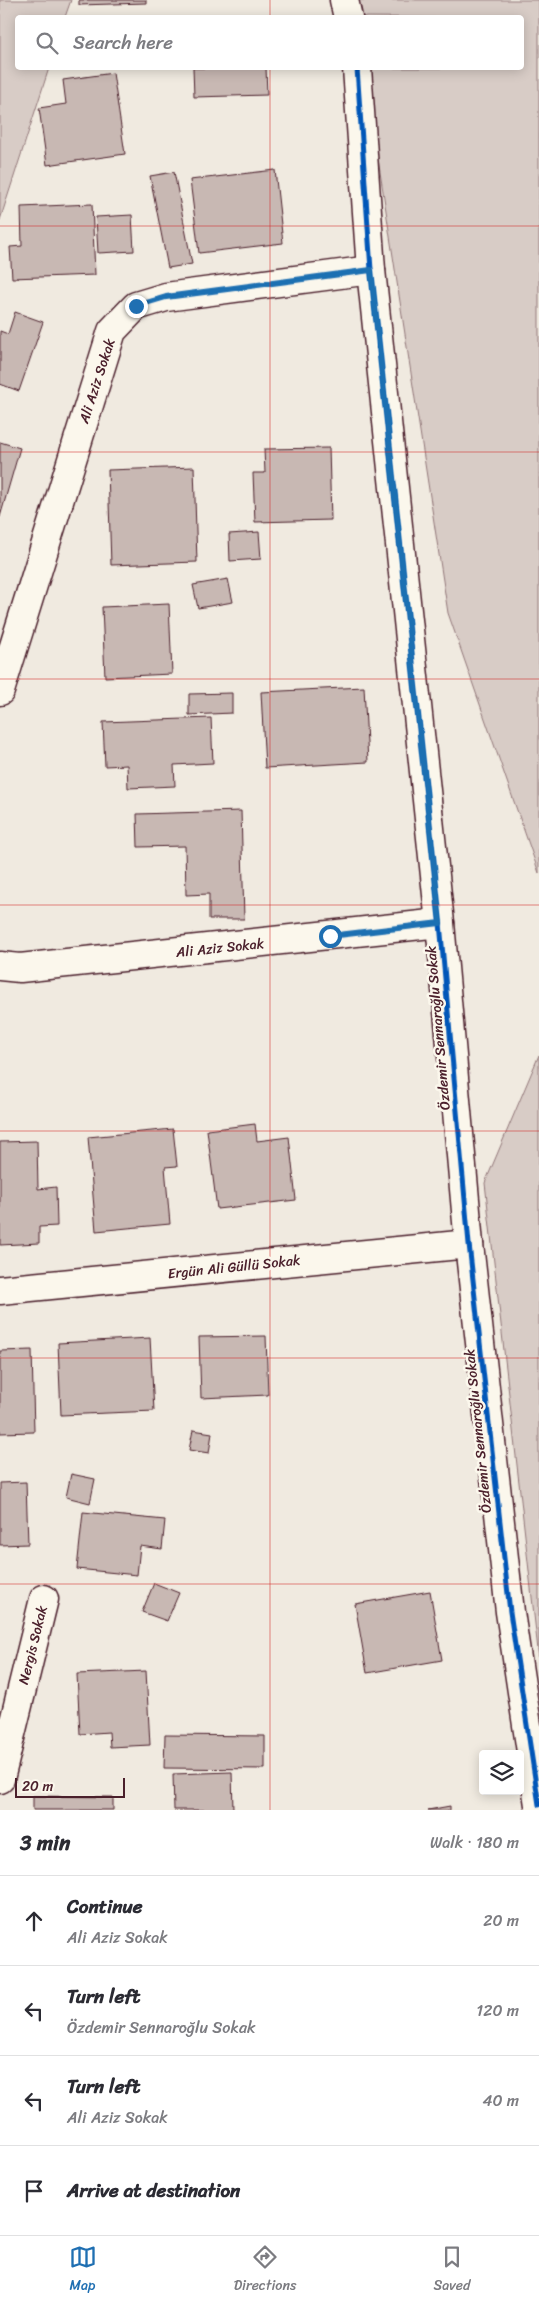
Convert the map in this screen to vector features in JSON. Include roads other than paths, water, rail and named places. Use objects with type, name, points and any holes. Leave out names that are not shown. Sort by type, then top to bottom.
[{"type":"street","points":[[344,0],[347,15]]},
{"type":"street","name":"Özdemir Sennaroğlu Sokak","points":[[356,70],[371,270],[440,923],[469,1244],[510,1612],[539,1805]]},
{"type":"street","name":"Ali Aziz Sokak","points":[[0,691],[112,331],[136,306],[166,297],[371,270]]},
{"type":"street","name":"Ali Aziz Sokak","points":[[0,966],[30,967],[440,923]]},
{"type":"street","name":"Ergün Ali Güllü Sokak","points":[[0,1290],[469,1244]]},
{"type":"street","name":"Nergis Sokak","points":[[0,1779],[44,1599]]}]
